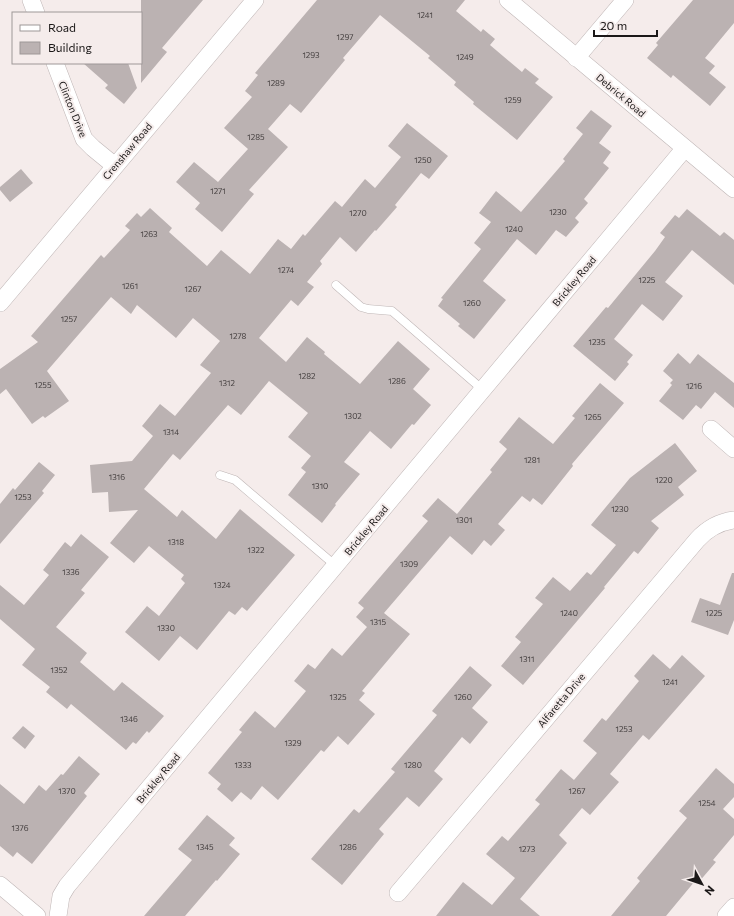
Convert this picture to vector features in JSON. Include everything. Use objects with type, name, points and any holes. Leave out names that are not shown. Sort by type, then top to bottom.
[{"type":"street","points":[[32,0],[36,12]]},
{"type":"street","name":"Crenshaw Road","points":[[0,303],[255,0]]},
{"type":"street","name":"Debrick Road","points":[[508,0],[734,189]]},
{"type":"street","points":[[576,58],[625,0]]},
{"type":"street","name":"Clinton Drive","points":[[55,64],[84,139],[115,166]]},
{"type":"street","name":"Brickley Road","points":[[58,916],[61,896],[67,886],[685,148]]},
{"type":"street","points":[[711,429],[734,449]]},
{"type":"street","name":"Alfaretta Drive","points":[[398,893],[697,540],[709,528],[724,521],[734,520]]},
{"type":"street","points":[[0,885],[37,916]]},
{"type":"street","points":[[726,916],[734,907]]},
{"type":"lane","points":[[336,285],[361,307],[371,310],[392,311],[483,390]]},
{"type":"lane","points":[[220,475],[235,480],[336,566]]},
{"type":"building","points":[[141,0],[203,0],[162,48],[167,52],[141,83],[142,12]]},
{"type":"building","points":[[317,0],[465,0],[456,11],[481,32],[483,29],[495,39],[490,45],[522,72],[525,68],[539,79],[535,83],[553,97],[517,140],[473,104],[474,102],[454,85],[456,82],[428,58],[430,56],[380,15],[343,58],[345,60],[301,113],[290,104],[268,129],[288,147],[249,190],[254,194],[222,232],[195,209],[200,203],[176,182],[194,162],[218,182],[248,149],[224,128],[252,97],[245,91],[258,75],[255,73]]},
{"type":"building","points":[[693,0],[734,0],[734,23],[705,58],[715,66],[709,73],[726,87],[710,106],[673,75],[671,78],[647,58],[658,45],[656,43]]},
{"type":"building","points":[[84,64],[128,64],[137,88],[124,104],[105,88],[108,85]]},
{"type":"building","points":[[591,110],[612,126],[599,143],[611,152],[603,163],[609,168],[584,199],[588,203],[575,218],[579,222],[566,237],[556,230],[536,255],[517,239],[483,281],[506,300],[474,339],[458,326],[460,324],[438,306],[443,299],[441,298],[481,249],[474,243],[491,222],[479,213],[496,191],[521,212],[565,161],[563,159],[583,134],[576,128]]},
{"type":"building","points":[[407,123],[448,156],[429,179],[421,173],[395,205],[397,207],[356,252],[340,237],[320,261],[322,264],[307,282],[314,287],[298,306],[291,300],[259,338],[286,362],[307,337],[325,352],[324,354],[360,384],[398,341],[430,369],[413,389],[431,405],[414,425],[412,424],[391,449],[370,431],[344,462],[360,474],[335,504],[336,505],[322,523],[288,495],[306,472],[301,468],[311,456],[288,437],[308,413],[269,381],[241,415],[228,405],[180,460],[173,454],[144,489],[177,517],[182,510],[216,539],[240,509],[295,555],[247,611],[242,607],[235,615],[229,611],[197,650],[180,636],[159,661],[125,632],[147,606],[159,616],[185,583],[181,579],[184,575],[149,546],[134,563],[110,543],[138,510],[109,512],[108,492],[92,493],[90,465],[132,461],[153,436],[142,426],[160,404],[175,416],[211,373],[200,365],[220,341],[193,318],[176,338],[137,305],[131,314],[111,297],[47,371],[69,401],[45,418],[43,416],[32,424],[6,389],[0,394],[0,369],[38,342],[31,336],[101,255],[104,258],[130,230],[125,226],[137,213],[141,217],[150,208],[172,228],[169,232],[207,266],[221,250],[250,274],[278,239],[291,249],[303,234],[305,236],[335,201],[342,207],[365,179],[375,188],[401,157],[388,146]]},
{"type":"building","points":[[21,169],[33,183],[10,202],[0,190],[0,187]]},
{"type":"building","points":[[687,209],[720,236],[724,232],[734,240],[734,285],[692,250],[665,282],[683,296],[663,321],[642,304],[614,339],[633,355],[627,362],[629,364],[615,381],[573,346],[606,307],[608,308],[655,251],[665,237],[660,233],[675,215],[679,218]]},
{"type":"building","points":[[678,353],[690,364],[698,354],[734,383],[734,408],[715,392],[701,409],[696,405],[683,420],[659,401],[672,385],[670,383],[673,380],[663,371]]},
{"type":"building","points":[[600,383],[624,403],[572,464],[573,466],[542,505],[533,498],[530,502],[522,496],[498,524],[505,530],[491,546],[484,540],[472,555],[450,536],[384,613],[410,634],[362,691],[365,693],[359,700],[375,714],[348,745],[338,736],[324,752],[321,750],[278,800],[262,786],[251,800],[241,792],[232,802],[217,789],[221,784],[208,773],[242,732],[239,730],[255,711],[275,728],[306,691],[294,681],[308,664],[315,669],[332,648],[342,656],[367,627],[356,617],[364,608],[358,603],[428,521],[422,516],[438,498],[457,514],[492,472],[490,470],[507,449],[499,442],[519,417],[553,444],[575,418],[572,416]]},
{"type":"building","points":[[675,443],[697,471],[678,487],[684,495],[651,521],[659,528],[638,554],[634,551],[604,587],[605,588],[523,685],[501,666],[521,642],[515,637],[543,604],[535,598],[553,577],[570,591],[587,572],[591,575],[616,545],[591,525],[630,478]]},
{"type":"building","points":[[39,462],[55,475],[42,491],[44,493],[0,544],[0,504],[13,488],[15,490]]},
{"type":"building","points":[[81,534],[109,557],[81,590],[85,593],[56,627],[87,653],[80,662],[114,691],[122,682],[164,716],[149,733],[147,731],[136,744],[133,742],[126,750],[71,704],[67,709],[46,692],[50,687],[22,665],[35,649],[0,619],[0,585],[24,605],[49,575],[43,570],[65,542],[71,547]]},
{"type":"building","points":[[732,573],[734,573],[734,620],[728,635],[691,622],[700,598],[720,605]]},
{"type":"building","points":[[653,654],[670,669],[682,655],[705,676],[649,740],[643,735],[610,774],[619,782],[590,815],[582,808],[559,835],[567,843],[520,899],[540,916],[436,916],[463,882],[492,905],[515,878],[486,854],[502,836],[508,841],[540,804],[535,800],[561,769],[574,780],[597,753],[583,741],[602,718],[606,721],[639,681],[634,676]]},
{"type":"building","points":[[470,666],[492,685],[472,708],[488,722],[470,744],[462,737],[434,771],[443,779],[419,807],[407,797],[379,829],[384,834],[342,885],[311,859],[354,809],[359,813],[395,772],[391,769],[437,715],[432,711]]},
{"type":"building","points":[[23,726],[35,736],[25,749],[12,738]]},
{"type":"building","points":[[79,756],[100,774],[84,793],[87,796],[32,864],[17,852],[13,857],[0,846],[0,784],[24,804],[39,785],[46,791],[61,774],[63,775]]},
{"type":"building","points":[[716,768],[734,784],[734,797],[723,809],[734,819],[734,835],[713,860],[716,862],[698,883],[695,881],[666,916],[611,916],[640,881],[637,878],[687,818],[679,811]]},
{"type":"building","points":[[207,815],[235,838],[229,845],[240,854],[185,916],[144,916],[192,860],[178,849]]}]
